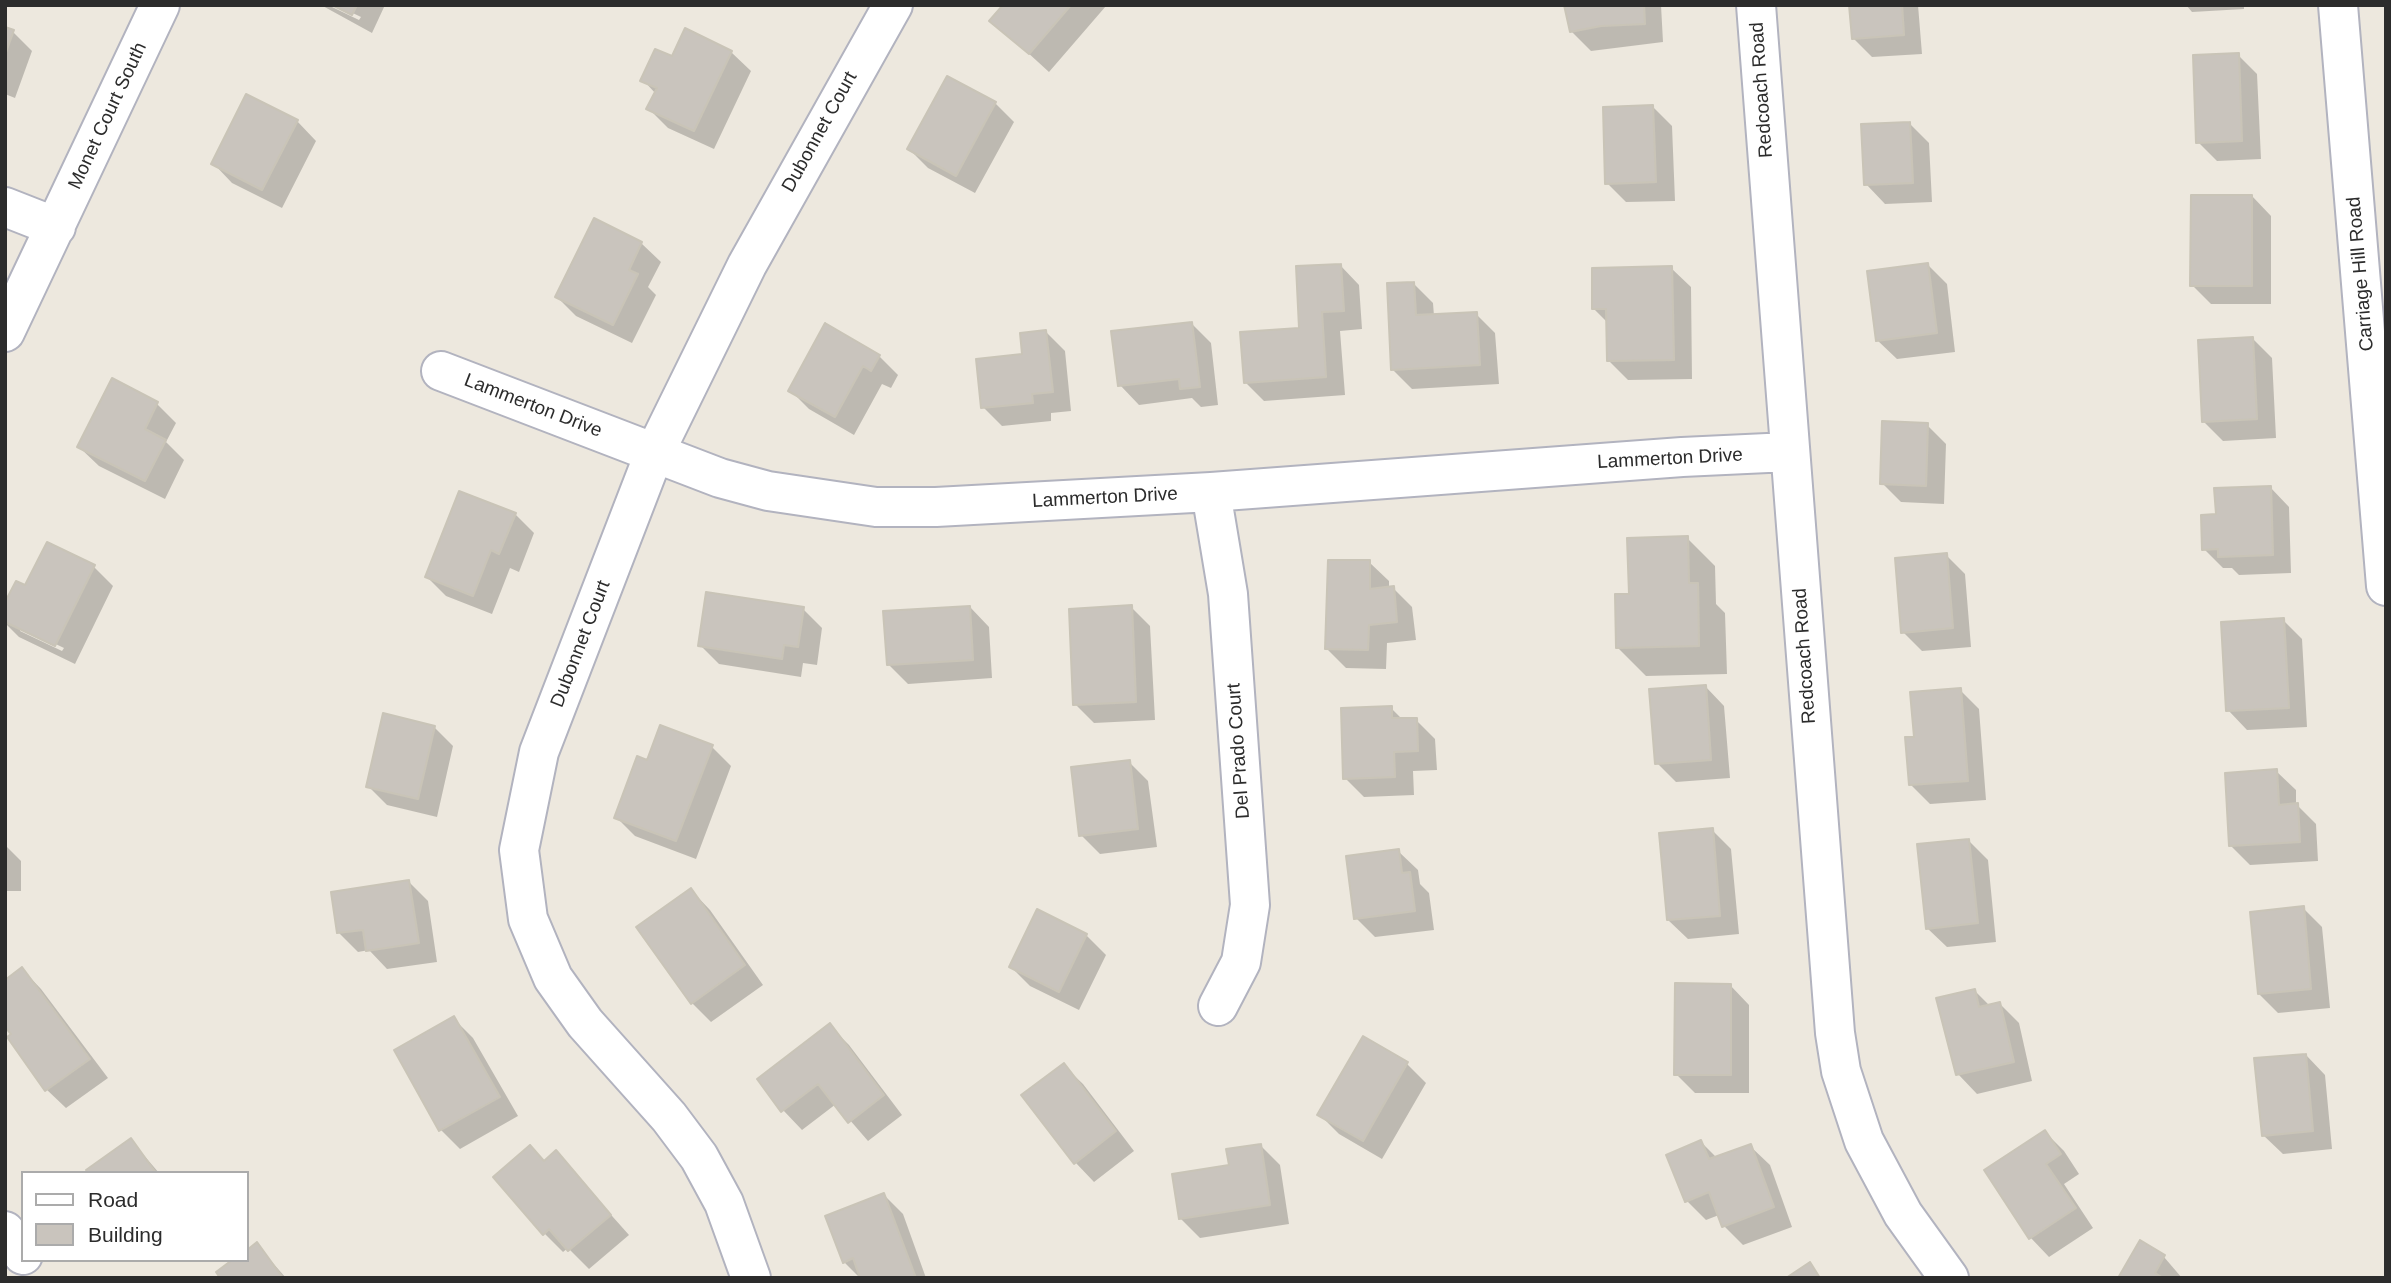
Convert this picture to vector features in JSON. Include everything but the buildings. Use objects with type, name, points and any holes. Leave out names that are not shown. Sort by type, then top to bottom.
[{"type":"street","name":"Monet Court South","points":[[5,332],[160,5]]},
{"type":"street","name":"Dubonnet Court","points":[[751,1278],[724,1203],[699,1157],[668,1117],[585,1023],[553,978],[528,919],[519,850],[522,824],[539,752],[654,454],[747,265],[892,5]]},
{"type":"street","name":"Redcoach Road","points":[[1756,5],[1829,971],[1841,1071],[1851,1109],[1883,1180],[1903,1214],[1949,1278]]},
{"type":"street","name":"Carriage Hill Road","points":[[2338,5],[2377,350],[2386,586]]},
{"type":"street","points":[[5,207],[56,227]]},
{"type":"street","name":"Lammerton Drive","points":[[442,370],[654,454],[768,491],[876,506],[936,507],[1211,492],[1682,457],[1789,452]]},
{"type":"street","name":"Del Prado Court","points":[[1211,492],[1228,594],[1250,905],[1241,962],[1218,1006]]},
{"type":"street","points":[[5,1231],[21,1252]]},
{"type":"street","points":[[28,1262],[40,1278]]}]
